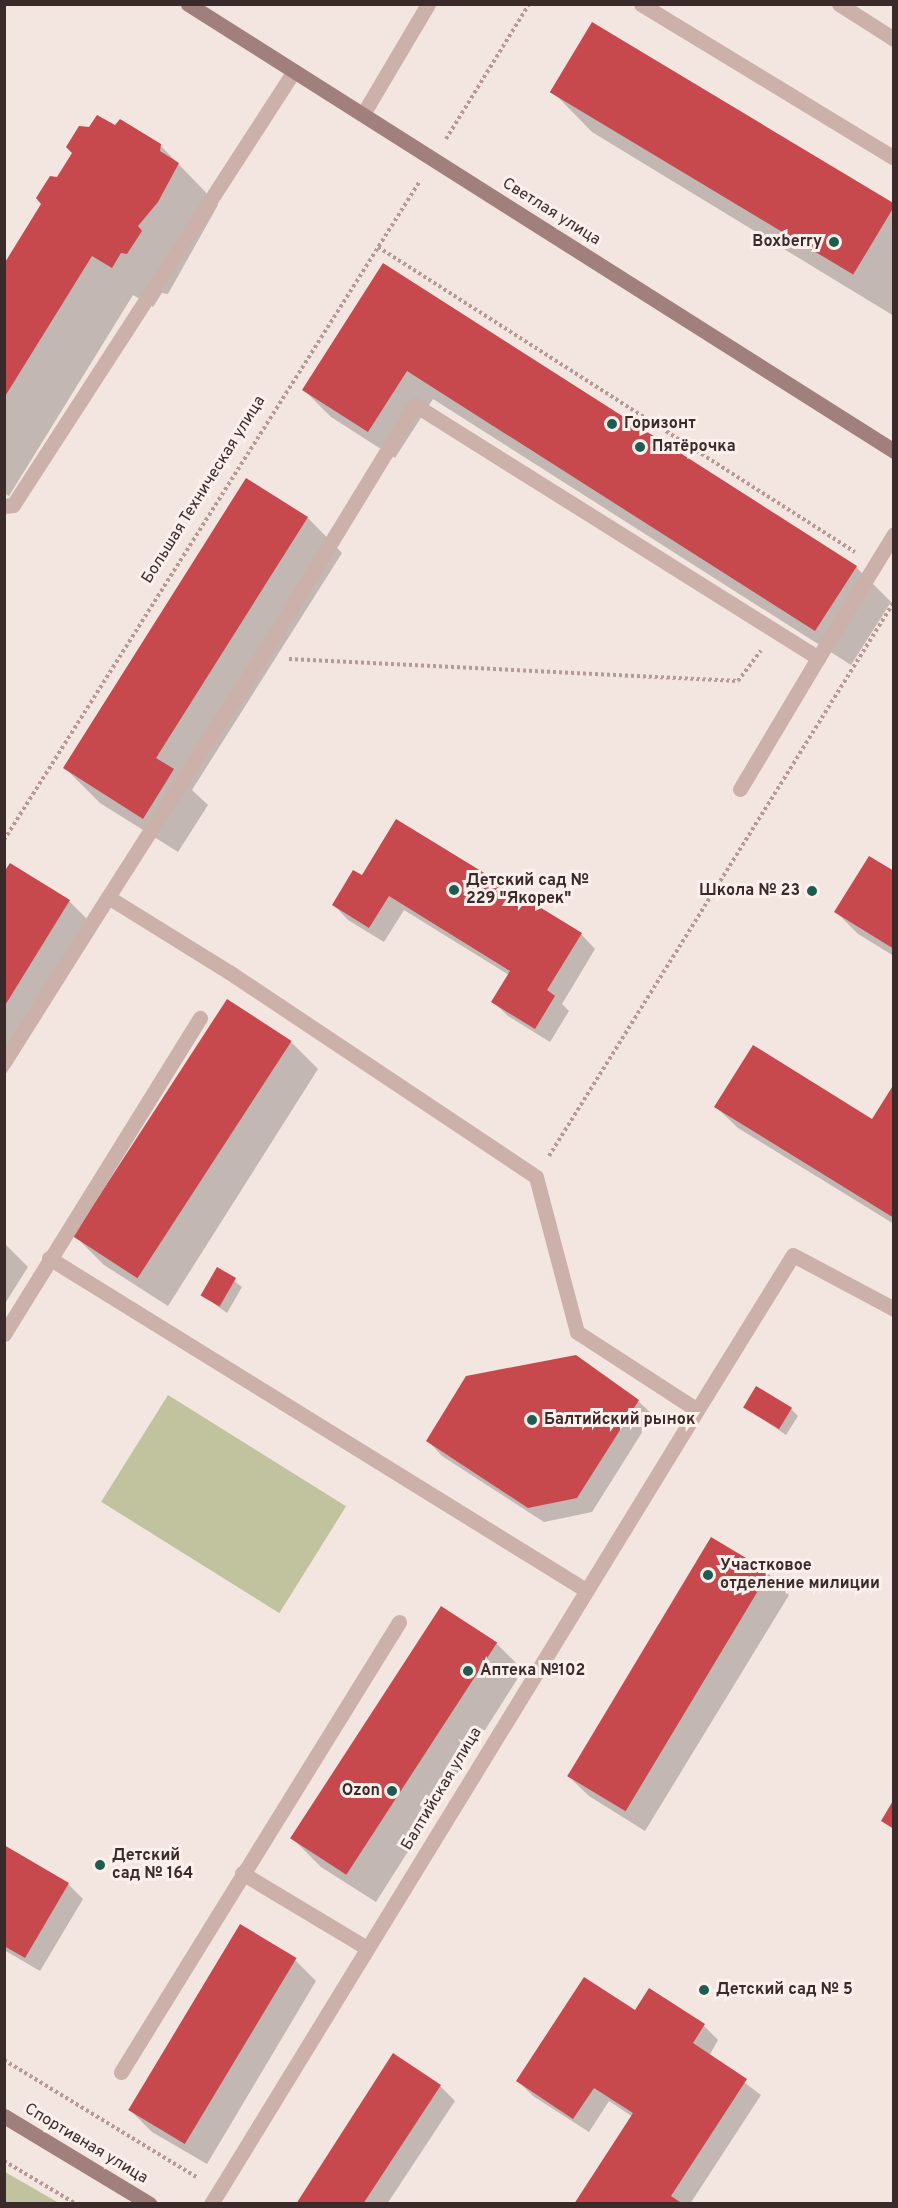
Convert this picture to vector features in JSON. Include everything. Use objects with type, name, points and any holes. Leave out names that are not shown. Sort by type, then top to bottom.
[{"type":"street","name":"Светлая улица","points":[[188,4],[894,451]]},
{"type":"street","points":[[363,114],[428,4]]},
{"type":"street","points":[[641,4],[894,158]]},
{"type":"street","points":[[839,4],[894,39]]},
{"type":"street","points":[[4,506],[13,505],[294,71]]},
{"type":"street","points":[[4,1062],[261,657],[415,405],[818,658]]},
{"type":"street","points":[[740,789],[894,534]]},
{"type":"street","points":[[108,897],[229,972],[536,1177],[577,1332],[697,1410]]},
{"type":"street","points":[[4,1334],[49,1258],[200,1018]]},
{"type":"street","name":"Балтийская улица","points":[[215,2197],[584,1589],[793,1255],[894,1309]]},
{"type":"street","points":[[49,1258],[584,1589]]},
{"type":"street","points":[[121,2072],[399,1622]]},
{"type":"street","points":[[242,1873],[367,1948]]},
{"type":"street","name":"Спортивная улица","points":[[4,2116],[150,2204]]},
{"type":"path","name":"Большая Техническая улица","points":[[4,840],[434,159],[529,4]]},
{"type":"path","points":[[378,247],[875,565]]},
{"type":"path","points":[[536,1177],[894,602]]},
{"type":"path","points":[[261,657],[738,681],[776,631]]},
{"type":"path","points":[[4,2060],[215,2197]]},
{"type":"path","points":[[4,2162],[76,2204]]},
{"type":"green space","points":[[168,1395],[346,1506],[279,1613],[101,1502]]},
{"type":"green space","points":[[5,2172],[59,2203],[5,2203]]},
{"type":"building","points":[[592,22],[894,203],[853,275],[550,92]]},
{"type":"building","points":[[97,115],[115,125],[120,119],[161,144],[160,151],[179,163],[158,202],[138,226],[142,231],[127,254],[121,253],[112,268],[92,256],[4,398],[4,264],[41,204],[36,198],[50,176],[57,177],[72,153],[66,147],[79,126],[89,127]]},
{"type":"building","points":[[383,263],[857,566],[815,631],[407,371],[368,432],[302,390]]},
{"type":"building","points":[[246,478],[308,517],[156,758],[174,769],[143,819],[63,768]]},
{"type":"building","points":[[396,819],[582,933],[547,990],[555,996],[535,1029],[491,1002],[510,971],[389,896],[369,928],[332,905],[353,870],[362,875]]},
{"type":"building","points":[[869,856],[894,871],[894,949],[834,912]]},
{"type":"building","points":[[10,863],[70,900],[4,1007],[4,872]]},
{"type":"building","points":[[227,999],[292,1041],[137,1278],[73,1236]]},
{"type":"building","points":[[753,1045],[872,1119],[894,1084],[894,1218],[714,1107]]},
{"type":"building","points":[[217,1267],[236,1278],[220,1307],[200,1296]]},
{"type":"building","name":"Балтийский рынок","points":[[576,1355],[639,1400],[577,1498],[528,1508],[426,1441],[466,1376]]},
{"type":"building","points":[[756,1386],[792,1408],[779,1429],[743,1407]]},
{"type":"building","points":[[711,1537],[769,1572],[626,1811],[567,1776]]},
{"type":"building","points":[[441,1606],[497,1642],[346,1875],[290,1838]]},
{"type":"building","points":[[894,1799],[894,1829],[881,1821]]},
{"type":"building","points":[[4,1845],[69,1883],[25,1958],[4,1946]]},
{"type":"building","points":[[240,1924],[297,1958],[185,2144],[128,2110]]},
{"type":"building","points":[[584,1977],[635,2010],[649,1988],[705,2024],[693,2043],[747,2079],[671,2196],[683,2204],[574,2204],[633,2113],[594,2088],[573,2119],[516,2081]]},
{"type":"building","points":[[393,2053],[441,2085],[363,2204],[296,2204]]},
{"type":"place","name":"Boxberry","points":[[834,242]]},
{"type":"place","name":"Горизонт","points":[[612,424]]},
{"type":"place","name":"Пятёрочка","points":[[640,447]]},
{"type":"place","name":"Детский сад № 229 \"Якорек\"","points":[[454,890]]},
{"type":"place","name":"Школа № 23","points":[[812,891]]},
{"type":"place","name":"Балтийский рынок","points":[[532,1420]]},
{"type":"place","name":"Участковое отделение милиции","points":[[708,1575]]},
{"type":"place","name":"Аптека №102","points":[[468,1671]]},
{"type":"place","name":"Ozon","points":[[392,1791]]},
{"type":"place","name":"Детский сад № 164","points":[[100,1865]]},
{"type":"place","name":"Детский сад № 5","points":[[704,1990]]}]
